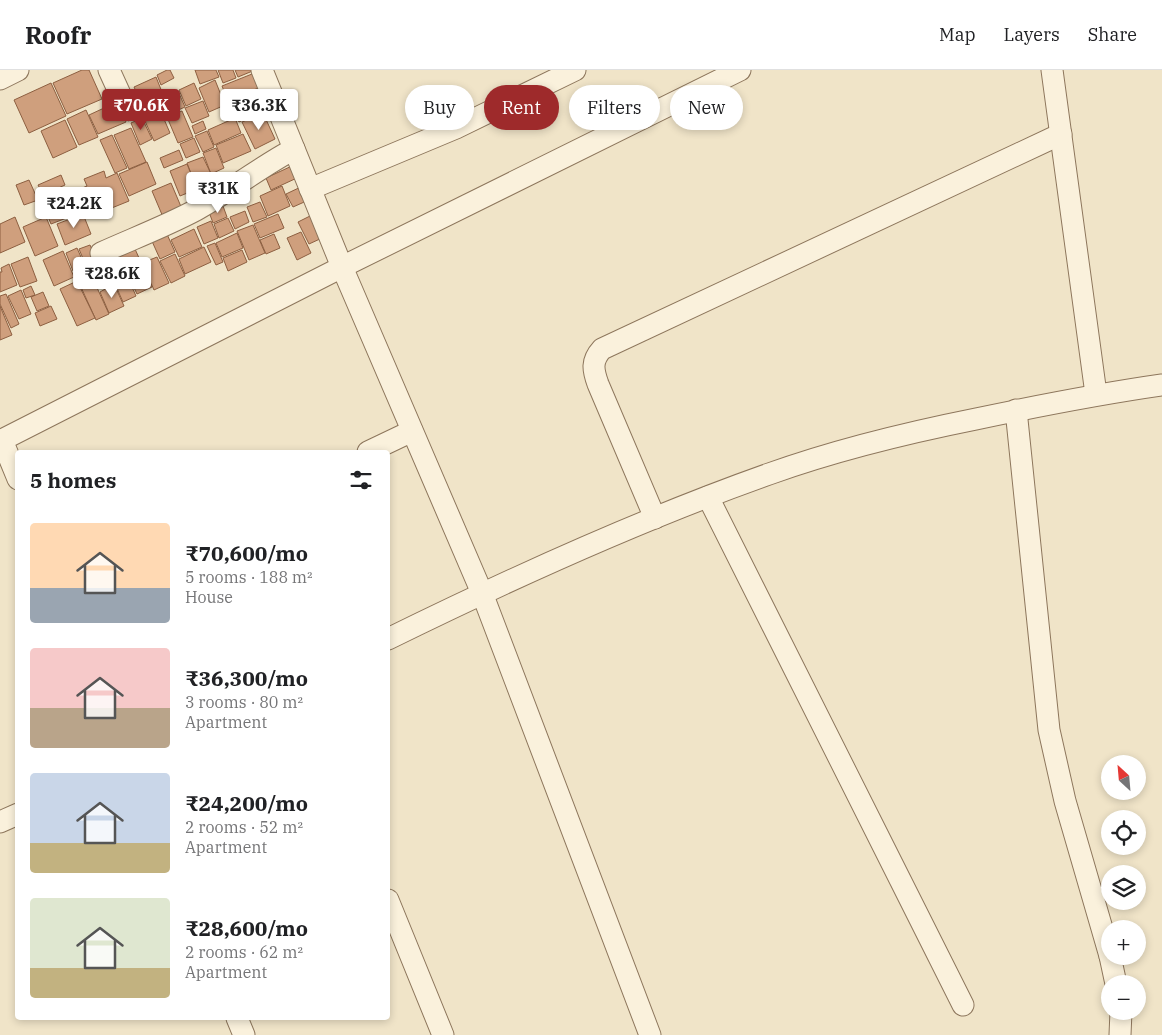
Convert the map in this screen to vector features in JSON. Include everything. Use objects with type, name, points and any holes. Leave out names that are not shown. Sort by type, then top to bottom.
[{"type":"street","points":[[0,78],[18,70]]},
{"type":"street","points":[[109,70],[125,105]]},
{"type":"street","points":[[262,70],[342,268],[482,593],[650,1035]]},
{"type":"street","points":[[310,189],[456,128],[575,70]]},
{"type":"street","points":[[15,472],[1,441],[342,268],[740,70]]},
{"type":"street","points":[[1052,70],[1096,394]]},
{"type":"street","points":[[655,518],[595,376],[593,369],[596,356],[602,349],[1061,134]]},
{"type":"street","points":[[101,253],[194,211],[226,192],[261,167],[294,149]]},
{"type":"street","points":[[390,638],[482,593],[655,518],[770,473],[853,447],[912,432],[1096,394],[1162,385]]},
{"type":"street","points":[[1016,410],[1049,730],[1065,801],[1101,925]]},
{"type":"street","points":[[372,450],[412,431]]},
{"type":"street","points":[[708,497],[963,1005]]},
{"type":"street","points":[[0,822],[15,815]]},
{"type":"street","points":[[390,905],[443,1035]]},
{"type":"street","points":[[238,1020],[244,1035]]},
{"type":"street","points":[[1120,1035],[1121,1020]]},
{"type":"building","points":[[82,70],[89,70],[102,99],[67,114],[53,83]]},
{"type":"building","points":[[170,70],[174,78],[161,85],[157,75]]},
{"type":"building","points":[[195,70],[216,70],[219,77],[200,84]]},
{"type":"building","points":[[218,70],[233,70],[236,78],[223,83]]},
{"type":"building","points":[[235,70],[255,70],[238,77]]},
{"type":"building","points":[[257,72],[263,86],[228,101],[222,86]]},
{"type":"building","points":[[156,77],[162,92],[141,102],[134,87]]},
{"type":"building","points":[[215,80],[225,105],[209,112],[199,88]]},
{"type":"building","points":[[51,83],[66,116],[29,133],[14,100]]},
{"type":"building","points":[[194,83],[201,99],[186,106],[179,90]]},
{"type":"building","points":[[178,91],[185,107],[167,115],[160,99]]},
{"type":"building","points":[[246,96],[254,115],[239,122],[230,103]]},
{"type":"building","points":[[203,101],[209,116],[192,123],[185,108]]},
{"type":"building","points":[[117,102],[126,122],[98,134],[89,115]]},
{"type":"building","points":[[157,103],[170,133],[154,141],[140,110]]},
{"type":"building","points":[[134,106],[138,116],[128,121],[124,111]]},
{"type":"building","points":[[86,110],[98,137],[79,145],[67,119]]},
{"type":"building","points":[[182,111],[193,137],[178,143],[167,117]]},
{"type":"building","points":[[263,113],[275,139],[255,149],[242,122]]},
{"type":"building","points":[[142,118],[152,139],[140,145],[131,123]]},
{"type":"building","points":[[235,118],[241,133],[214,145],[208,130]]},
{"type":"building","points":[[65,120],[77,147],[53,158],[41,131]]},
{"type":"building","points":[[203,121],[206,129],[195,134],[192,126]]},
{"type":"building","points":[[131,128],[146,162],[129,169],[114,135]]},
{"type":"building","points":[[207,131],[214,147],[203,152],[195,136]]},
{"type":"building","points":[[243,134],[251,151],[223,163],[216,145]]},
{"type":"building","points":[[112,135],[127,168],[115,173],[100,140]]},
{"type":"building","points":[[194,138],[200,152],[186,158],[180,144]]},
{"type":"building","points":[[216,148],[224,168],[211,174],[203,153]]},
{"type":"building","points":[[179,150],[183,160],[164,168],[160,158]]},
{"type":"building","points":[[203,157],[211,174],[194,181],[187,163]]},
{"type":"building","points":[[147,162],[156,184],[129,196],[119,174]]},
{"type":"building","points":[[187,164],[197,189],[180,196],[170,171]]},
{"type":"building","points":[[294,165],[299,177],[271,190],[266,178]]},
{"type":"building","points":[[104,171],[106,178],[117,173],[129,201],[87,218],[75,191],[87,186],[84,179]]},
{"type":"building","points":[[61,175],[65,185],[43,195],[38,185]]},
{"type":"building","points":[[29,180],[38,200],[24,205],[16,185]]},
{"type":"building","points":[[171,183],[182,209],[163,217],[152,191]]},
{"type":"building","points":[[305,185],[311,199],[293,207],[286,194]]},
{"type":"building","points":[[282,186],[290,206],[268,216],[260,196]]},
{"type":"building","points":[[74,192],[82,212],[51,224],[43,205]]},
{"type":"building","points":[[260,202],[267,217],[253,222],[247,207]]},
{"type":"building","points":[[223,206],[227,217],[213,223],[209,212]]},
{"type":"building","points":[[245,211],[249,222],[235,229],[230,217]]},
{"type":"building","points":[[83,214],[91,234],[65,245],[57,224]]},
{"type":"building","points":[[278,214],[284,228],[260,238],[254,224]]},
{"type":"building","points":[[312,215],[322,238],[309,244],[298,222]]},
{"type":"building","points":[[15,217],[25,242],[0,253],[0,224]]},
{"type":"building","points":[[46,217],[58,246],[35,256],[23,227]]},
{"type":"building","points":[[228,218],[234,231],[219,238],[214,224]]},
{"type":"building","points":[[211,221],[218,238],[204,244],[197,227]]},
{"type":"building","points":[[253,225],[265,253],[249,260],[237,231]]},
{"type":"building","points":[[194,229],[202,247],[179,257],[171,240]]},
{"type":"building","points":[[166,232],[175,252],[160,259],[151,239]]},
{"type":"building","points":[[301,232],[311,253],[297,260],[287,238]]},
{"type":"building","points":[[237,233],[243,248],[222,257],[216,243]]},
{"type":"building","points":[[274,234],[280,248],[266,254],[260,240]]},
{"type":"building","points":[[215,243],[223,262],[216,265],[207,246]]},
{"type":"building","points":[[90,245],[98,263],[87,268],[79,249]]},
{"type":"building","points":[[204,247],[211,262],[185,274],[179,259]]},
{"type":"building","points":[[77,248],[85,266],[73,271],[66,253]]},
{"type":"building","points":[[135,249],[152,287],[137,294],[119,256]]},
{"type":"building","points":[[242,250],[247,262],[228,271],[223,258]]},
{"type":"building","points":[[63,251],[74,277],[54,286],[43,260]]},
{"type":"building","points":[[175,254],[185,276],[171,283],[160,261]]},
{"type":"building","points":[[117,255],[123,268],[111,273],[105,261]]},
{"type":"building","points":[[28,257],[37,281],[20,287],[11,264]]},
{"type":"building","points":[[157,257],[169,283],[154,290],[142,263]]},
{"type":"building","points":[[9,264],[17,285],[0,292],[1,268]]},
{"type":"building","points":[[88,268],[109,314],[96,320],[75,274]]},
{"type":"building","points":[[124,269],[136,296],[123,302],[111,275]]},
{"type":"building","points":[[77,281],[95,318],[77,326],[60,289]]},
{"type":"building","points":[[114,284],[124,306],[109,313],[100,292]]},
{"type":"building","points":[[31,286],[35,295],[26,298],[23,290]]},
{"type":"building","points":[[21,290],[31,314],[19,319],[8,296]]},
{"type":"building","points":[[43,292],[49,306],[37,311],[31,297]]},
{"type":"building","points":[[6,294],[19,324],[11,328],[0,304],[0,296]]},
{"type":"building","points":[[0,306],[12,335],[0,340]]},
{"type":"building","points":[[51,306],[57,319],[40,326],[35,313]]}]
